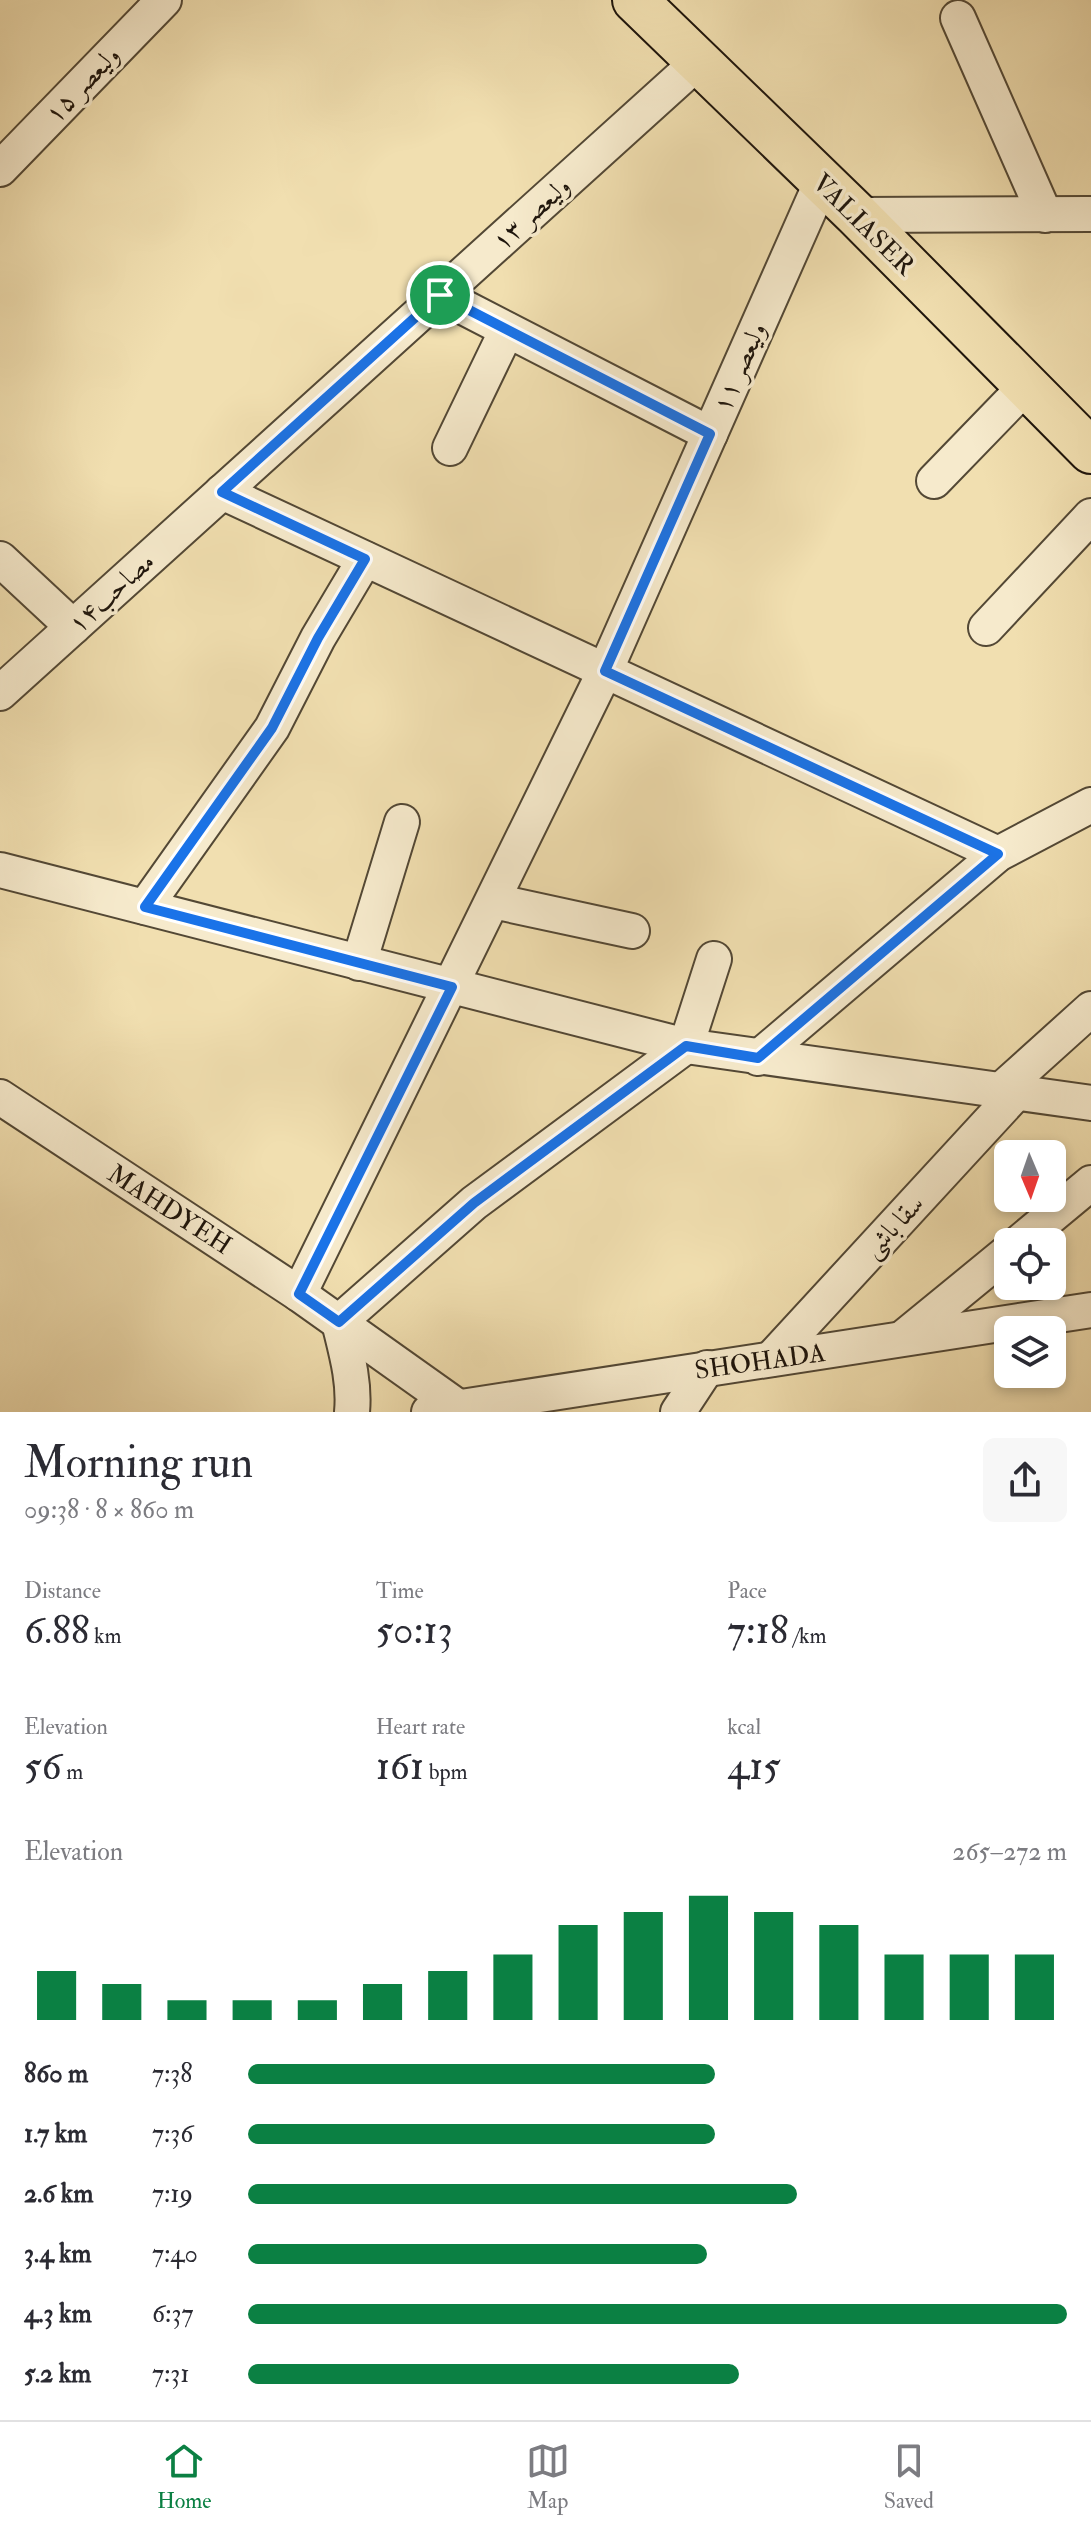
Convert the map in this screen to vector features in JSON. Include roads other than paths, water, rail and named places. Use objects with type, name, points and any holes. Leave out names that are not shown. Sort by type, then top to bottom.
[{"type":"main road","name":"VALIASER","points":[[635,0],[857,215],[1091,451]]},
{"type":"street","name":"ولیعصر ۱۵","points":[[0,169],[164,0]]},
{"type":"street","points":[[958,18],[1045,215]]},
{"type":"street","name":"ولیعصر ۱۳","points":[[222,492],[698,62]]},
{"type":"street","name":"ولیعصر ۱۱","points":[[299,1294],[605,671],[822,181]]},
{"type":"street","points":[[857,215],[1091,214]]},
{"type":"street","points":[[440,295],[710,434]]},
{"type":"street","points":[[450,448],[507,330]]},
{"type":"street","points":[[934,481],[1025,387]]},
{"type":"street","points":[[222,492],[998,854]]},
{"type":"street","name":"مصاحب۱۴","points":[[0,693],[222,492]]},
{"type":"street","points":[[986,628],[1091,516]]},
{"type":"street","points":[[0,559],[73,627]]},
{"type":"street","points":[[145,907],[272,728],[318,638],[365,559]]},
{"type":"street","points":[[758,1058],[998,854],[1091,805]]},
{"type":"street","points":[[359,963],[402,822]]},
{"type":"street","points":[[0,870],[686,1046],[1091,1103]]},
{"type":"street","points":[[493,901],[632,931]]},
{"type":"street","points":[[352,1412],[349,1364],[339,1322],[474,1203],[686,1046],[714,959]]},
{"type":"street","name":"سقا باشی","points":[[771,1359],[1008,1092],[1091,1009]]},
{"type":"street","name":"MAHDYEH","points":[[0,1097],[339,1322],[443,1410]]},
{"type":"street","points":[[1037,1228],[1091,1183]]},
{"type":"street","points":[[902,1339],[994,1263]]},
{"type":"street","name":"SHOHADA","points":[[443,1410],[1091,1310]]},
{"type":"street","points":[[678,1412],[707,1368]]}]
